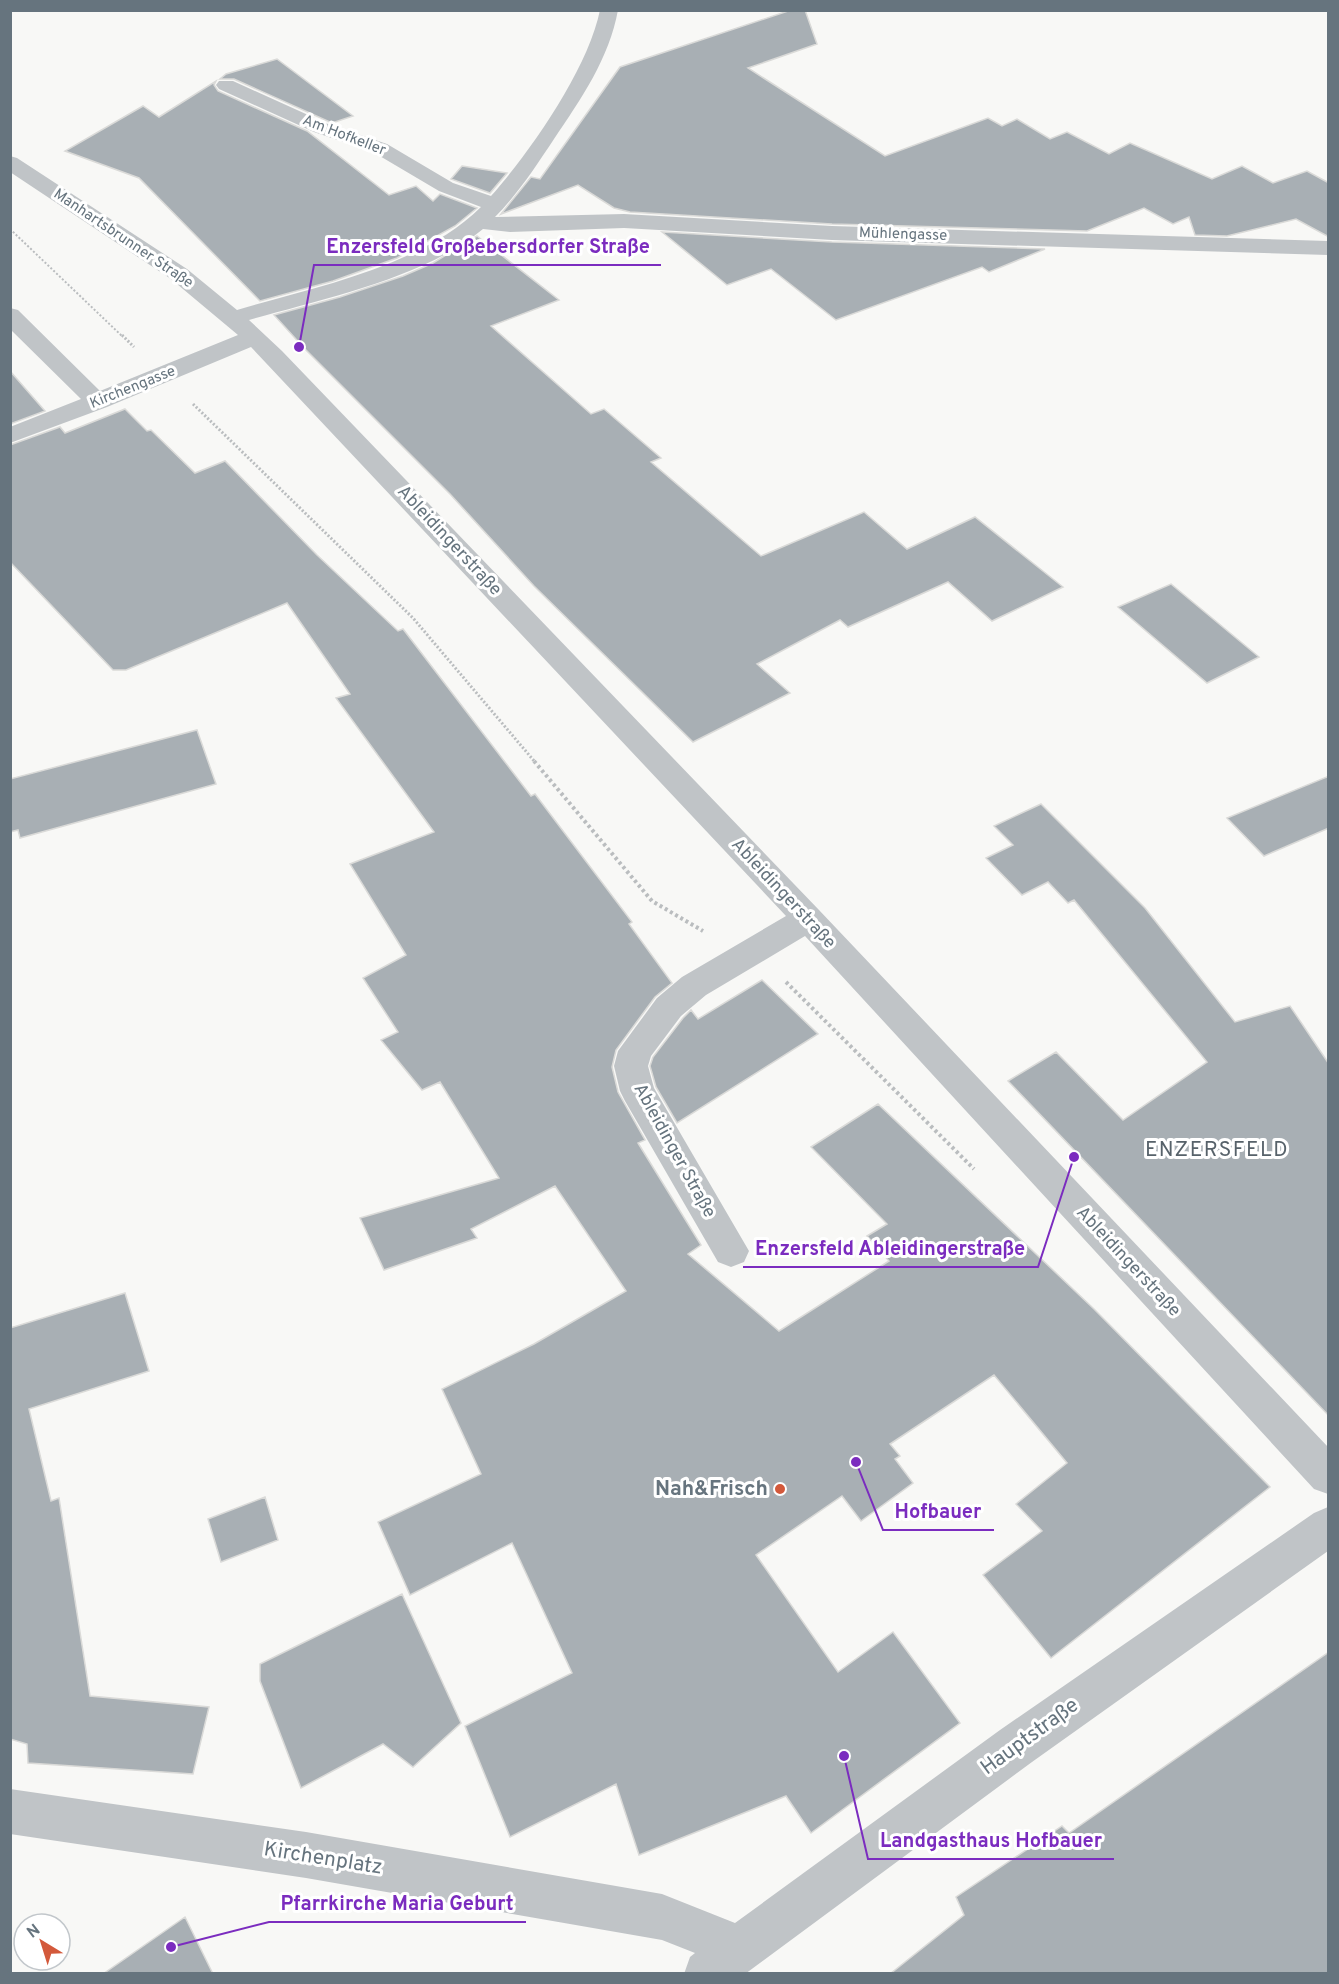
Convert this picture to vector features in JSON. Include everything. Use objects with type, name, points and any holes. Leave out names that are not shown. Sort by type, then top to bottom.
[{"type":"street","name":"Kirchengasse","points":[[10,436],[164,375],[244,328],[408,263],[446,245],[478,222],[533,153],[573,94],[600,43],[609,10]]},
{"type":"street","name":"Am Hofkeller","points":[[226,85],[321,128],[380,148],[446,187],[494,204]]},
{"type":"street","name":"Manhartsbrunner Straße","points":[[10,162],[179,274],[244,328]]},
{"type":"street","name":"Mühlengasse","points":[[478,222],[510,225],[624,220],[832,233],[1329,248]]},
{"type":"street","points":[[10,315],[98,402]]},
{"type":"street","name":"Ableidingerstraße","points":[[244,328],[808,919],[1329,1475]]},
{"type":"street","name":"Ableidinger Straße","points":[[730,1251],[637,1091],[631,1066],[635,1051],[641,1042],[681,995],[808,919]]},
{"type":"street","name":"Hauptstraße","points":[[721,1962],[1016,1746],[1329,1527]]},
{"type":"street","name":"Kirchenplatz","points":[[10,1811],[306,1855],[662,1917],[718,1939],[721,1962]]},
{"type":"path","points":[[10,229],[164,375],[413,618],[652,901],[780,976],[979,1173]]},
{"type":"building","points":[[791,10],[805,10],[817,44],[748,68],[885,156],[988,118],[1002,126],[1017,119],[1050,139],[1067,132],[1109,154],[1130,143],[1212,179],[1242,166],[1273,183],[1307,171],[1329,183],[1329,237],[1296,219],[1227,236],[1195,235],[1189,217],[1173,224],[1144,208],[1087,231],[832,224],[630,212],[614,208],[578,185],[501,214],[531,177],[540,179],[620,67]]},
{"type":"building","points":[[277,59],[353,116],[332,123],[234,79],[220,79],[226,74]]},
{"type":"building","points":[[216,81],[214,85],[218,91],[307,131],[389,195],[416,186],[433,201],[440,194],[477,208],[455,226],[397,258],[333,281],[260,301],[139,178],[65,151],[143,106],[159,117]]},
{"type":"building","points":[[462,166],[507,173],[490,193],[451,179]]},
{"type":"building","points":[[662,232],[832,242],[1045,249],[989,272],[982,267],[836,320],[771,269],[727,285]]},
{"type":"building","points":[[477,236],[559,300],[491,326],[591,414],[604,409],[661,458],[651,462],[761,556],[864,512],[907,549],[975,517],[1063,587],[992,621],[948,582],[848,627],[840,620],[757,664],[790,693],[693,742],[534,586],[450,494],[274,315],[340,297],[403,276],[433,263]]},
{"type":"building","points":[[10,371],[45,411],[10,424]]},
{"type":"building","points":[[125,409],[147,431],[151,430],[195,473],[225,461],[317,555],[398,631],[403,629],[531,796],[535,794],[632,922],[629,924],[672,983],[655,997],[616,1050],[612,1067],[618,1092],[645,1140],[638,1143],[701,1245],[688,1254],[779,1331],[889,1261],[867,1236],[887,1224],[811,1147],[878,1104],[1094,1309],[1270,1487],[1051,1658],[983,1575],[1042,1531],[1016,1504],[1067,1463],[994,1375],[890,1444],[900,1456],[895,1459],[913,1483],[861,1521],[842,1496],[756,1555],[838,1672],[893,1632],[960,1723],[811,1833],[786,1796],[639,1855],[616,1784],[510,1837],[465,1726],[572,1673],[512,1543],[410,1595],[378,1522],[481,1474],[442,1389],[534,1344],[626,1291],[555,1186],[471,1229],[477,1238],[384,1270],[360,1218],[499,1178],[440,1082],[422,1090],[381,1040],[398,1032],[363,978],[406,955],[350,864],[434,832],[336,698],[350,694],[287,603],[126,670],[113,670],[10,562],[10,445],[60,427],[65,433]]},
{"type":"building","points":[[1171,584],[1259,657],[1207,683],[1118,607]]},
{"type":"building","points":[[197,730],[216,784],[20,838],[18,830],[10,832],[10,779]]},
{"type":"building","points":[[1329,776],[1329,828],[1264,856],[1227,818]]},
{"type":"building","points":[[1041,804],[1145,908],[1235,1022],[1290,1006],[1329,1064],[1329,1416],[1008,1081],[1056,1052],[1123,1120],[1207,1062],[1074,900],[1068,903],[1048,882],[1022,895],[986,858],[1013,845],[994,826]]},
{"type":"building","points":[[762,980],[818,1034],[677,1123],[656,1087],[650,1066],[653,1057],[691,1010],[698,1019]]},
{"type":"building","points":[[125,1293],[149,1371],[29,1409],[51,1501],[59,1498],[90,1696],[209,1707],[193,1774],[28,1763],[27,1744],[10,1739],[10,1328]]},
{"type":"building","points":[[265,1497],[278,1540],[221,1562],[208,1519]]},
{"type":"building","points":[[402,1594],[461,1723],[413,1767],[383,1744],[301,1788],[260,1681],[260,1664]]},
{"type":"building","points":[[1329,1652],[1329,1974],[890,1974],[964,1915],[956,1897],[1062,1826],[1069,1833]]},
{"type":"building","points":[[185,1917],[213,1974],[103,1974]]},
{"type":"place","name":"Enzersfeld Großebersdorfer Straße","points":[[299,347]]},
{"type":"place","name":"Enzersfeld Ableidingerstraße","points":[[1074,1157]]},
{"type":"place","name":"Hofbauer","points":[[856,1462]]},
{"type":"place","name":"Nah&Frisch","points":[[780,1489]]},
{"type":"place","name":"Landgasthaus Hofbauer","points":[[844,1756]]},
{"type":"place","name":"Pfarrkirche Maria Geburt","points":[[171,1947]]},
{"type":"district","name":"ENZERSFELD","points":[[1217,1150]]}]
